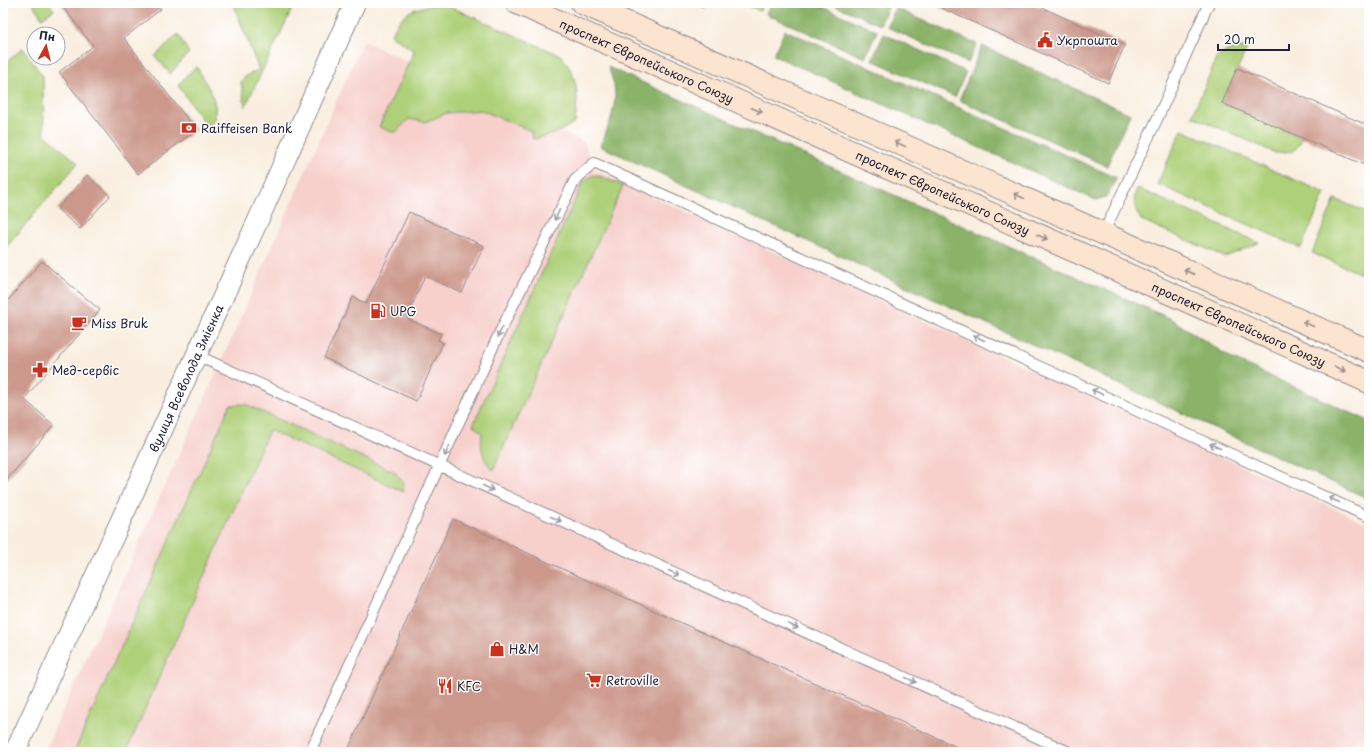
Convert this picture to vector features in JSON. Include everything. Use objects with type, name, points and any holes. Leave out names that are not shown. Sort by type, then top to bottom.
[{"type":"main road","name":"проспект Європейського Союзу","points":[[517,3],[1369,382]]},
{"type":"main road","points":[[582,3],[1369,351]]},
{"type":"street","name":"вулиця Всеволода Змієнка","points":[[15,752],[355,3]]},
{"type":"lane","points":[[1102,234],[1159,115],[1209,3]]},
{"type":"lane","points":[[310,752],[498,336],[574,180],[594,163],[1369,516]]},
{"type":"lane","points":[[196,355],[1069,752]]},
{"type":"shaded area","points":[[363,41],[585,143],[592,169],[1369,524],[1369,752],[44,752],[213,380]]},
{"type":"green space","points":[[32,3],[49,3],[54,10],[42,18]]},
{"type":"green space","points":[[233,3],[295,3],[245,107],[241,82],[247,75],[259,70]]},
{"type":"green space","points":[[742,3],[763,3],[760,11]]},
{"type":"green space","points":[[771,3],[814,3],[877,31],[865,58],[766,14]]},
{"type":"green space","points":[[830,3],[885,3],[889,5],[880,25]]},
{"type":"green space","points":[[431,5],[446,5],[560,55],[567,63],[571,71],[576,87],[577,103],[575,123],[554,134],[533,139],[531,131],[481,110],[447,113],[425,122],[409,119],[395,133],[379,127],[414,51],[391,35],[398,22],[406,14]]},
{"type":"green space","points":[[895,8],[977,44],[968,63],[887,27]]},
{"type":"green space","points":[[785,30],[1117,178],[1106,197],[1096,200],[773,55]]},
{"type":"green space","points":[[178,34],[189,53],[170,74],[155,56]]},
{"type":"green space","points":[[884,34],[966,72],[955,97],[872,60]]},
{"type":"green space","points":[[982,46],[1130,114],[1107,166],[959,100]]},
{"type":"green space","points":[[23,48],[26,52],[26,66],[35,66],[43,77],[44,134],[78,163],[3,251],[3,65]]},
{"type":"green space","points":[[1232,48],[1247,48],[1222,103],[1303,138],[1294,151],[1276,153],[1192,116],[1217,57]]},
{"type":"green space","points":[[196,66],[215,103],[214,118],[210,125],[205,124],[178,85]]},
{"type":"green space","points":[[608,67],[1171,319],[1233,359],[1369,421],[1369,499],[600,146],[609,124],[615,100],[614,85]]},
{"type":"green space","points":[[1182,130],[1325,193],[1301,248],[1157,184]]},
{"type":"green space","points":[[593,175],[605,178],[623,186],[493,470],[486,462],[484,457],[481,444],[482,433],[473,425],[583,182]]},
{"type":"green space","points":[[1137,188],[1259,243],[1225,257],[1141,220],[1134,204]]},
{"type":"green space","points":[[1335,199],[1369,213],[1369,277],[1312,253]]},
{"type":"green space","points":[[245,404],[395,472],[402,481],[404,492],[269,430],[126,752],[74,752],[230,405]]},
{"type":"building","points":[[60,3],[156,3],[161,9],[124,38],[196,130],[138,174],[59,72],[93,46]]},
{"type":"building","points":[[693,3],[705,3],[703,7]]},
{"type":"building","points":[[930,3],[1032,3],[1125,45],[1108,83]]},
{"type":"building","points":[[1237,68],[1369,126],[1369,167],[1222,103]]},
{"type":"building","points":[[87,175],[110,196],[80,229],[57,209]]},
{"type":"building","name":"UPG","points":[[409,212],[484,246],[462,293],[425,276],[406,318],[441,334],[438,340],[443,343],[416,401],[324,358],[353,297],[366,304]]},
{"type":"building","points":[[42,261],[100,310],[24,399],[54,425],[3,484],[3,306]]},
{"type":"building","name":"Retroville","points":[[453,519],[646,607],[968,752],[347,752]]},
{"type":"place","name":"Укрпошта","points":[[1045,40]]},
{"type":"place","name":"Raiffeisen Bank","points":[[189,128]]},
{"type":"place","name":"UPG","points":[[378,311]]},
{"type":"place","name":"Miss Bruk","points":[[79,323]]},
{"type":"place","name":"Мед-сервіс","points":[[40,370]]},
{"type":"place","name":"H&M","points":[[497,649]]},
{"type":"place","name":"Retroville","points":[[594,680]]},
{"type":"place","name":"KFC","points":[[445,686]]}]
